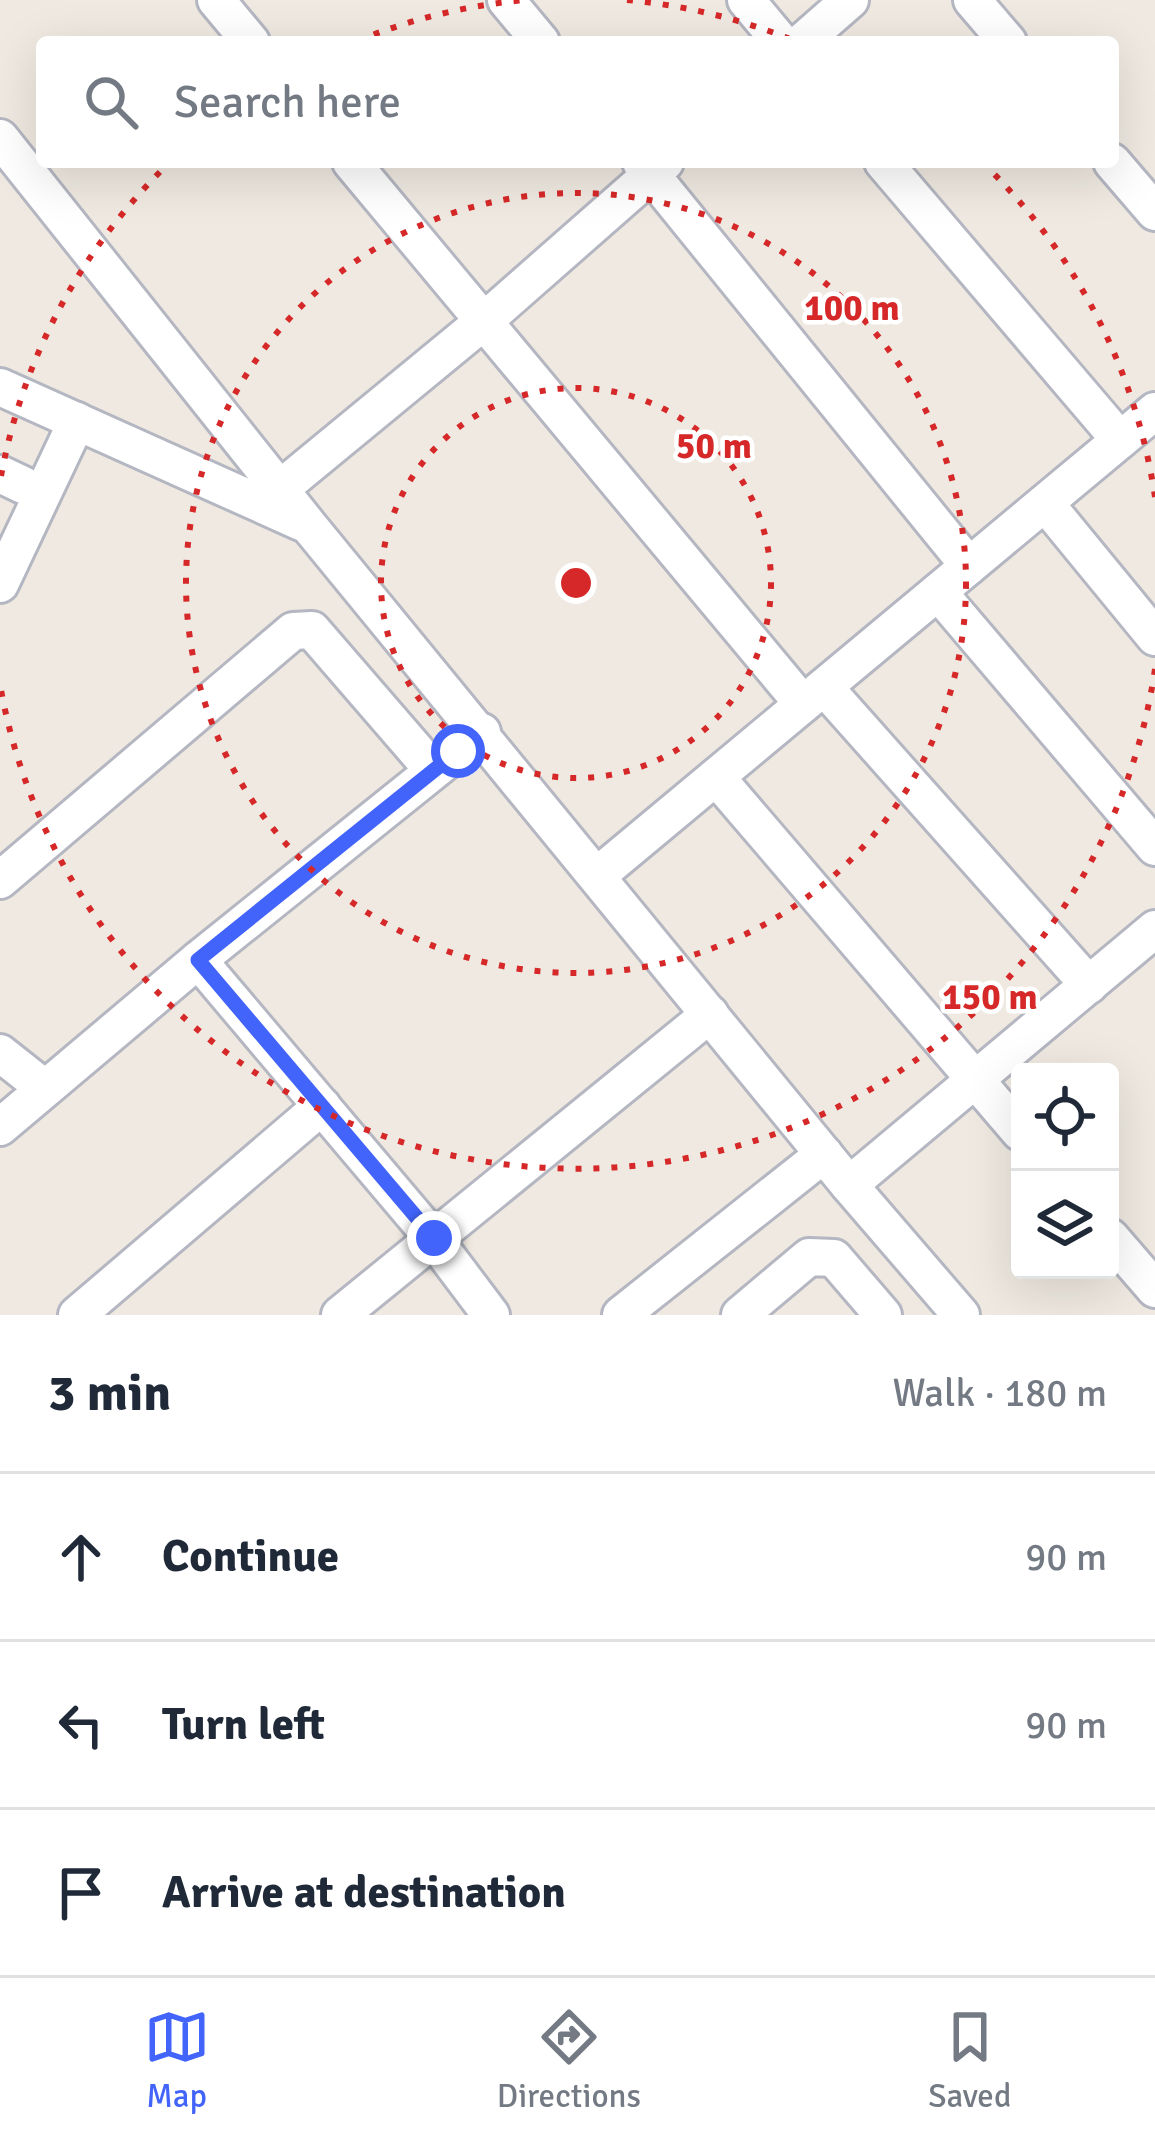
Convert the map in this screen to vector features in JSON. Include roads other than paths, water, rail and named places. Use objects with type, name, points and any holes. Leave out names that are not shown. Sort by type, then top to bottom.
[{"type":"street","points":[[216,0],[245,36]]},
{"type":"street","points":[[506,0],[536,36]]},
{"type":"street","points":[[746,0],[776,36]]},
{"type":"street","points":[[809,36],[850,0]]},
{"type":"street","points":[[972,0],[1003,36]]},
{"type":"street","points":[[0,138],[309,526],[961,1315]]},
{"type":"street","points":[[355,168],[814,696],[1089,985]]},
{"type":"street","points":[[280,488],[484,321],[650,168]]},
{"type":"street","points":[[654,168],[969,566]]},
{"type":"street","points":[[889,168],[1120,440]]},
{"type":"street","points":[[1117,168],[1155,212]]},
{"type":"street","points":[[0,387],[309,526]]},
{"type":"street","points":[[598,875],[1155,411]]},
{"type":"street","points":[[0,533],[11,479],[68,417]]},
{"type":"street","points":[[0,584],[68,417]]},
{"type":"street","points":[[1045,503],[1155,637]]},
{"type":"street","points":[[938,592],[1155,847]]},
{"type":"street","points":[[0,880],[293,631],[303,628],[312,630],[434,770]]},
{"type":"street","points":[[0,1127],[198,960],[482,732]]},
{"type":"street","points":[[716,777],[1011,1122]]},
{"type":"street","points":[[849,1185],[1155,929]]},
{"type":"street","points":[[198,960],[434,1238],[491,1315]]},
{"type":"street","points":[[340,1315],[710,1014]]},
{"type":"street","points":[[0,1053],[44,1087]]},
{"type":"street","points":[[77,1315],[322,1106]]},
{"type":"street","points":[[621,1315],[824,1154]]},
{"type":"street","points":[[1119,1247],[1155,1289]]},
{"type":"street","points":[[740,1315],[809,1257],[835,1258],[883,1315]]}]
